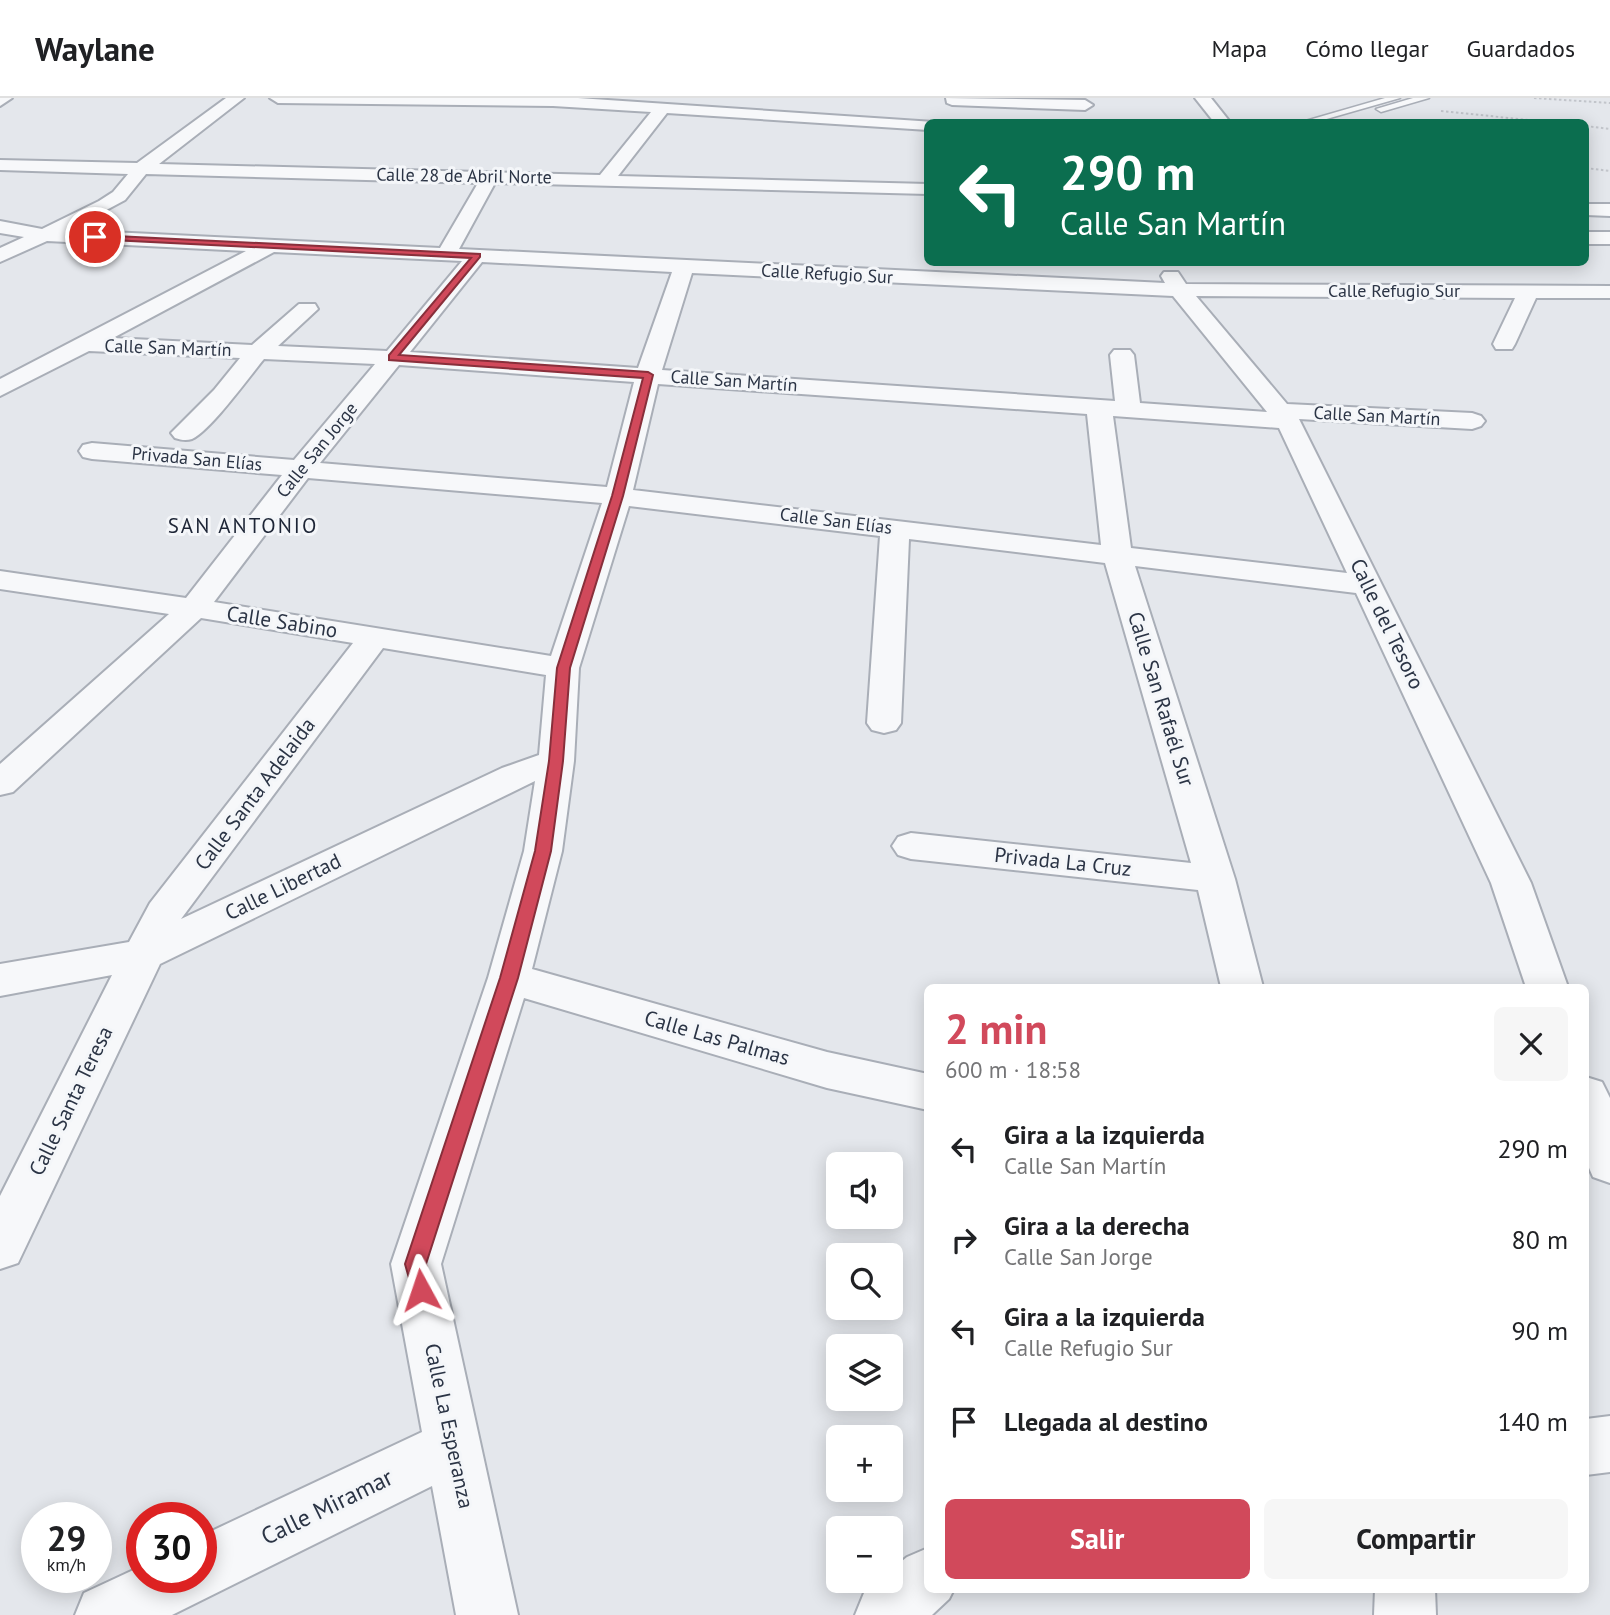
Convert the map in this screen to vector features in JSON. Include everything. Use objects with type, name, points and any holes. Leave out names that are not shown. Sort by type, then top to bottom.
[{"type":"street","points":[[0,256],[106,205],[119,196],[142,168],[236,98]]},
{"type":"street","points":[[278,98],[610,101],[667,110],[880,116],[924,124]]},
{"type":"street","points":[[605,180],[667,110],[690,98]]},
{"type":"street","points":[[1203,98],[1220,119]]},
{"type":"street","points":[[952,100],[1083,102],[1091,119]]},
{"type":"street","points":[[288,172],[303,157]]},
{"type":"street","name":"Calle 28 de Abril Norte","points":[[0,165],[924,189]]},
{"type":"street","points":[[447,253],[490,177]]},
{"type":"street","points":[[860,207],[862,187]]},
{"type":"street","points":[[1589,209],[1610,211]]},
{"type":"street","name":"Calle Refugio Sur","points":[[0,228],[45,235],[1179,290],[1319,282],[1610,292]]},
{"type":"street","points":[[1589,232],[1610,232]]},
{"type":"street","points":[[1589,238],[1610,238]]},
{"type":"street","points":[[7,381],[89,344],[272,245]]},
{"type":"street","name":"Calle San Jorge","points":[[0,785],[194,608],[302,468],[477,256]]},
{"type":"street","name":"Calle La Esperanza","points":[[487,1615],[416,1264],[509,978],[543,851],[556,761],[563,668],[618,496],[648,375],[684,266]]},
{"type":"street","name":"Calle del Tesoro","points":[[1164,266],[1179,290],[1285,416],[1511,883],[1546,984]]},
{"type":"street","points":[[1504,344],[1529,291]]},
{"type":"street","points":[[184,433],[223,394],[258,351],[307,309]]},
{"type":"street","name":"Calle San Martín","points":[[89,344],[392,358],[1113,408],[1472,421]]},
{"type":"street","points":[[1113,408],[1122,355]]},
{"type":"street","name":"Calle San Rafaél Sur","points":[[1113,408],[1117,554],[1215,879],[1241,984]]},
{"type":"street","name":"Privada San Elías","points":[[92,451],[302,468]]},
{"type":"street","name":"Calle San Elías","points":[[302,468],[618,496],[1368,585]]},
{"type":"street","points":[[884,723],[895,528]]},
{"type":"street","name":"Calle Sabino","points":[[0,580],[194,608],[563,668]]},
{"type":"street","name":"Calle Santa Adelaida","points":[[142,955],[163,913],[375,637]]},
{"type":"street","name":"Calle Libertad","points":[[0,981],[142,955],[515,776],[556,761]]},
{"type":"street","name":"Privada La Cruz","points":[[911,846],[1215,879]]},
{"type":"street","name":"Calle Santa Teresa","points":[[0,1247],[142,955]]},
{"type":"street","name":"Calle Las Palmas","points":[[509,978],[827,1070],[924,1091]]},
{"type":"street","points":[[1589,1104],[1610,1163],[1589,1162]]},
{"type":"street","points":[[1589,1447],[1610,1444]]},
{"type":"street","name":"Calle Miramar","points":[[217,1560],[453,1446]]},
{"type":"street","points":[[886,1615],[924,1582]]},
{"type":"street","points":[[106,1615],[151,1593]]},
{"type":"street","points":[[1405,1593],[1405,1615]]},
{"type":"lane","points":[[1319,119],[1398,100],[1424,98]]},
{"type":"lane","points":[[1350,119],[1398,100]]},
{"type":"path","points":[[1534,98],[1610,103]]},
{"type":"path","points":[[1398,100],[1435,111],[1517,119]]},
{"type":"path","points":[[1589,126],[1610,129]]},
{"type":"path","points":[[1589,168],[1610,171]]},
{"type":"district","name":"SAN ANTONIO","points":[[243,526]]},
{"type":"route","points":[[95,237],[477,256],[392,358],[648,375],[618,496],[563,668],[556,761],[543,851],[509,978],[416,1264],[421,1290]]}]
